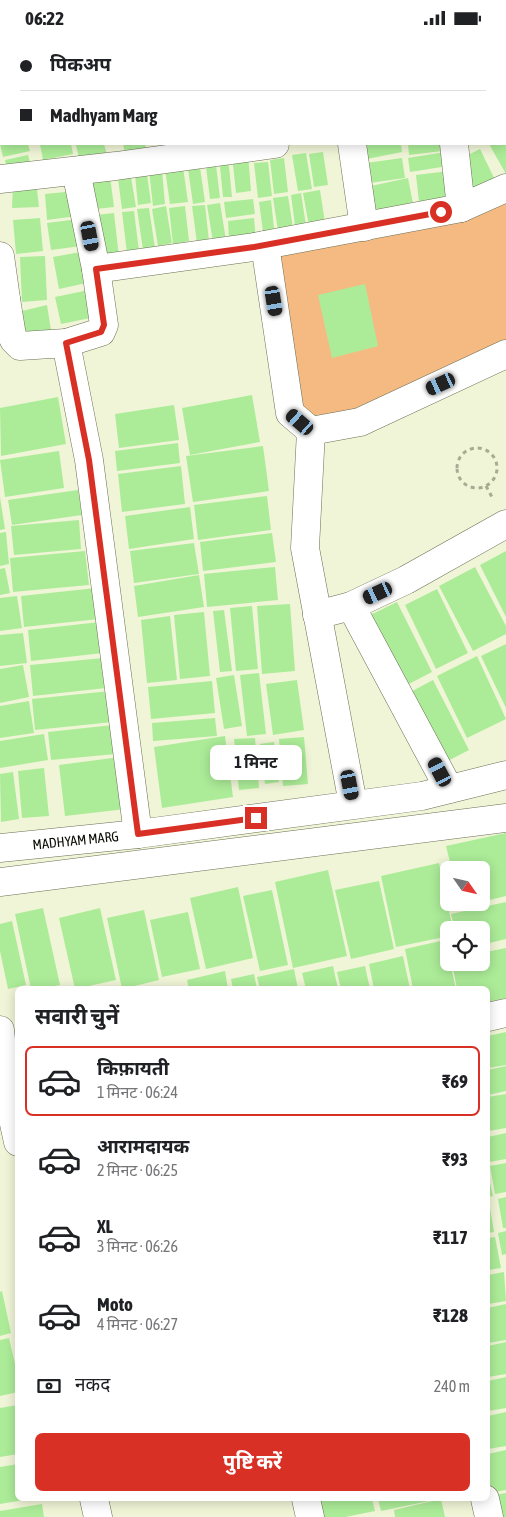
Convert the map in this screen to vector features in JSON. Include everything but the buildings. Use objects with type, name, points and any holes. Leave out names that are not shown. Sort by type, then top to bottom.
[{"type":"street","points":[[0,179],[76,171],[114,155],[260,145]]},
{"type":"street","points":[[352,145],[364,227]]},
{"type":"street","points":[[454,145],[461,209]]},
{"type":"street","points":[[0,256],[3,299],[12,336],[20,345],[66,343],[101,332],[104,325],[96,269],[76,171]]},
{"type":"street","points":[[96,269],[265,245],[461,209],[506,188]]},
{"type":"street","points":[[265,245],[290,413],[311,431]]},
{"type":"street","points":[[66,343],[89,460],[138,834]]},
{"type":"street","points":[[311,431],[360,422],[506,354]]},
{"type":"street","points":[[311,431],[305,548],[354,804]]},
{"type":"street","points":[[317,615],[351,606],[406,580],[506,523]]},
{"type":"street","points":[[351,606],[449,789]]},
{"type":"street","name":"MADHYAM MARG","points":[[0,848],[138,834],[422,796],[506,775]]},
{"type":"street","points":[[0,882],[506,818]]},
{"type":"street","points":[[490,1017],[506,1013]]},
{"type":"street","points":[[0,1030],[12,1086],[15,1114]]},
{"type":"street","points":[[94,1501],[98,1517]]},
{"type":"street","points":[[306,1501],[310,1517]]},
{"type":"street","points":[[485,1501],[489,1517]]},
{"type":"path","points":[[478,448],[490,453],[496,464],[495,477],[486,486],[480,488],[467,486],[458,476],[457,469],[461,457],[472,449],[478,448]]},
{"type":"shaded area","points":[[506,188],[506,354],[360,422],[290,413],[254,247]]},
{"type":"route","points":[[256,818],[138,834],[89,460],[66,343],[101,332],[104,325],[96,269],[254,247],[441,212]]}]
